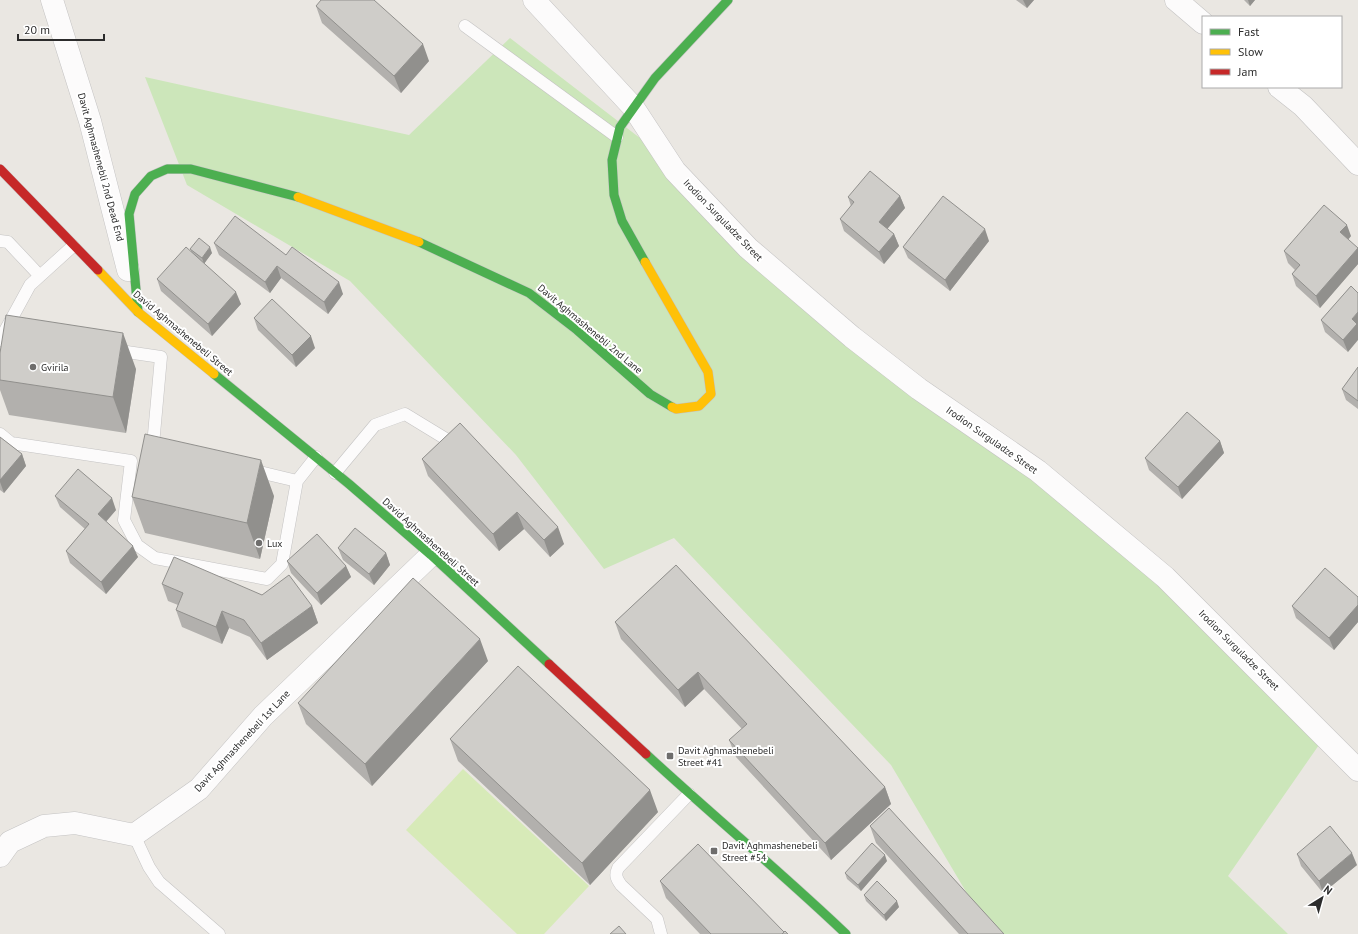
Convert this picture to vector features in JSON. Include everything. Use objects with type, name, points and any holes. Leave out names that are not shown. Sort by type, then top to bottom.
[{"type":"street","name":"Davit Aghmashenebli 2nd Dead End","points":[[52,0],[90,121],[138,312]]},
{"type":"street","name":"Irodion Surguladze Street","points":[[534,0],[633,108],[675,171],[748,248],[852,337],[919,389],[1038,471],[1165,576],[1358,770]]},
{"type":"street","points":[[1176,0],[1202,22]]},
{"type":"street","name":"Davit Aghmashenebli 2nd Lane","points":[[138,312],[129,214],[135,194],[151,176],[167,168],[191,169],[295,196],[426,245],[529,293],[577,330],[650,394],[676,409],[699,406],[711,394],[708,372],[622,221],[614,195],[612,160],[620,127],[654,78],[718,4]]},
{"type":"street","points":[[1280,88],[1303,106],[1358,164]]},
{"type":"street","name":"David Aghmashenebeli Street","points":[[0,170],[138,312],[316,457],[431,555],[689,794],[809,899],[846,934]]},
{"type":"street","name":"Davit Aghmashenebeli 1st Lane","points":[[134,835],[199,789],[263,716],[431,555]]},
{"type":"street","points":[[0,856],[10,842],[44,826],[75,823],[134,835]]},
{"type":"lane","points":[[465,26],[617,137]]},
{"type":"lane","points":[[0,241],[8,242],[40,276]]},
{"type":"lane","points":[[2,337],[30,285],[73,246]]},
{"type":"lane","points":[[2,337],[20,335]]},
{"type":"lane","points":[[0,434],[10,442],[131,461],[157,446],[161,357],[174,342]]},
{"type":"lane","points":[[98,347],[161,357]]},
{"type":"lane","points":[[335,473],[375,425],[405,414],[446,439]]},
{"type":"lane","points":[[131,461],[124,520],[138,545],[154,558],[267,579],[282,564],[296,481],[316,457]]},
{"type":"lane","points":[[236,466],[296,481]]},
{"type":"lane","points":[[661,934],[657,919],[621,885],[616,879],[616,873],[618,868],[689,794]]},
{"type":"lane","points":[[134,835],[149,867],[159,882],[219,934]]},
{"type":"green space","points":[[510,38],[649,145],[723,233],[1168,579],[1321,742],[1228,876],[1288,934],[991,934],[891,765],[674,538],[604,569],[516,455],[350,281],[187,185],[145,77],[409,135]]},
{"type":"green space","points":[[463,769],[589,886],[544,934],[517,934],[406,830]]},
{"type":"building","points":[[321,0],[374,0],[423,44],[394,76],[316,6]]},
{"type":"building","points":[[870,171],[900,196],[879,222],[894,234],[879,252],[840,219],[854,202],[848,197]]},
{"type":"building","points":[[943,196],[985,229],[945,280],[903,247]]},
{"type":"building","points":[[1324,205],[1347,225],[1340,232],[1358,248],[1316,296],[1292,274],[1300,265],[1284,251]]},
{"type":"building","points":[[235,216],[286,255],[292,247],[339,282],[324,302],[277,266],[265,282],[214,243]]},
{"type":"building","points":[[199,238],[210,247],[202,258],[190,249]]},
{"type":"building","points":[[186,247],[236,292],[208,324],[157,279]]},
{"type":"building","points":[[1351,286],[1358,293],[1358,312],[1352,319],[1357,324],[1343,340],[1321,320]]},
{"type":"building","points":[[272,299],[311,336],[292,355],[254,318]]},
{"type":"building","points":[[6,315],[123,333],[113,397],[0,380],[0,353]]},
{"type":"building","points":[[1358,367],[1358,401],[1342,389]]},
{"type":"building","points":[[1187,412],[1220,441],[1178,487],[1145,458]]},
{"type":"building","points":[[460,423],[558,527],[544,540],[517,512],[493,534],[422,459]]},
{"type":"building","points":[[145,434],[261,460],[247,523],[132,497]]},
{"type":"building","points":[[0,437],[22,454],[0,480]]},
{"type":"building","points":[[78,469],[112,498],[98,514],[133,546],[101,582],[66,551],[89,524],[55,496]]},
{"type":"building","points":[[355,528],[386,553],[369,574],[338,548]]},
{"type":"building","points":[[317,534],[346,566],[317,593],[287,561]]},
{"type":"building","points":[[174,557],[262,595],[289,575],[312,606],[261,643],[244,620],[222,611],[216,627],[176,610],[183,593],[162,584]]},
{"type":"building","points":[[676,565],[885,787],[825,843],[729,740],[747,724],[698,672],[678,690],[615,622]]},
{"type":"building","points":[[1325,568],[1358,597],[1358,605],[1329,638],[1292,606]]},
{"type":"building","points":[[413,578],[480,639],[365,764],[298,703]]},
{"type":"building","points":[[518,666],[650,790],[582,863],[450,739]]},
{"type":"building","points":[[889,808],[1004,934],[968,934],[870,826]]},
{"type":"building","points":[[1330,826],[1352,853],[1319,881],[1297,854]]},
{"type":"building","points":[[872,843],[885,855],[858,885],[845,873]]},
{"type":"building","points":[[698,844],[784,932],[782,934],[711,934],[660,881]]},
{"type":"building","points":[[877,881],[897,901],[884,915],[864,895]]},
{"type":"building","points":[[619,926],[626,934],[610,934]]},
{"type":"traffic: fast","points":[[645,262],[622,221],[614,195],[612,160],[620,127],[655,78],[728,0]]},
{"type":"traffic: fast","points":[[138,312],[129,214],[135,194],[151,176],[167,169],[191,169],[298,197]]},
{"type":"traffic: fast","points":[[419,242],[529,293],[577,330],[650,394],[672,407]]},
{"type":"traffic: fast","points":[[214,374],[349,484],[431,555],[549,664]]},
{"type":"traffic: fast","points":[[646,754],[797,888],[846,934]]},
{"type":"traffic: slow","points":[[298,197],[419,242]]},
{"type":"traffic: slow","points":[[645,262],[708,372],[711,394],[699,406],[676,409],[672,407]]},
{"type":"traffic: slow","points":[[98,270],[138,312],[214,374]]},
{"type":"traffic: jam","points":[[0,169],[98,270]]},
{"type":"traffic: jam","points":[[549,664],[646,754]]},
{"type":"place","name":"Gvirila","points":[[33,367]]},
{"type":"place","name":"Lux","points":[[259,543]]},
{"type":"place","name":"Davit Aghmashenebeli Street #41","points":[[670,756]]},
{"type":"place","name":"Davit Aghmashenebeli Street #54","points":[[714,851]]}]
